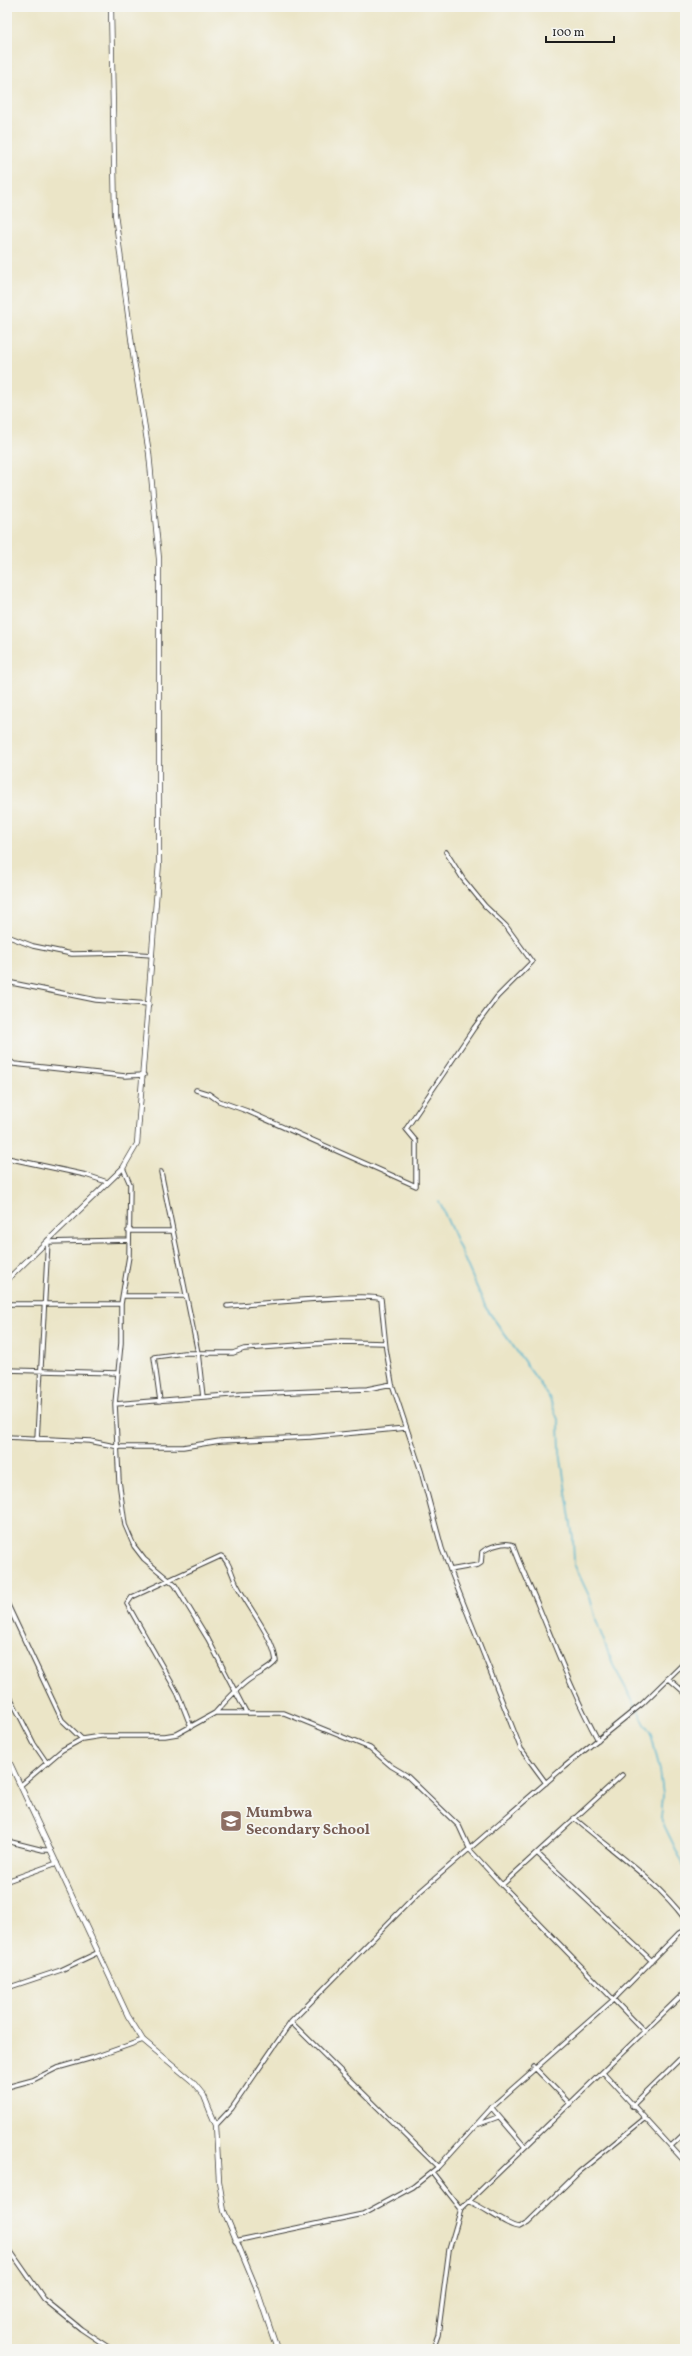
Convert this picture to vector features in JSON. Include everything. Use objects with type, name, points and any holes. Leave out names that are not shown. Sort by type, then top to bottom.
[{"type":"street","points":[[7,1280],[123,1168],[137,1144],[144,1075],[159,863],[159,559],[149,453],[134,361],[115,214],[111,7]]},
{"type":"street","points":[[196,1090],[209,1094],[219,1101],[247,1111],[416,1186],[416,1141],[406,1129],[443,1076],[451,1058],[497,997],[532,962],[506,926],[485,906],[463,879],[446,852]]},
{"type":"street","points":[[7,936],[33,946],[72,954],[123,953],[152,955]]},
{"type":"street","points":[[7,982],[96,1000],[149,1004]]},
{"type":"street","points":[[7,1059],[14,1064],[125,1076],[144,1075]]},
{"type":"street","points":[[7,1158],[86,1175],[107,1182]]},
{"type":"street","points":[[123,1168],[130,1184],[128,1231],[129,1256],[121,1304],[121,1343],[115,1404],[121,1505],[129,1538],[144,1559],[175,1585],[208,1639],[246,1712]]},
{"type":"street","points":[[161,1172],[185,1296],[198,1353],[203,1397]]},
{"type":"street","points":[[128,1231],[172,1231]]},
{"type":"street","points":[[48,1241],[128,1240]]},
{"type":"street","points":[[37,1439],[48,1241]]},
{"type":"street","points":[[123,1296],[185,1296]]},
{"type":"street","points":[[226,1306],[330,1297],[378,1297],[382,1302],[385,1343],[392,1384],[450,1570],[521,1749],[546,1783]]},
{"type":"street","points":[[7,1304],[121,1304]]},
{"type":"street","points":[[160,1401],[154,1357],[198,1353],[233,1353],[244,1349],[341,1342],[385,1343]]},
{"type":"street","points":[[7,1370],[117,1373]]},
{"type":"street","points":[[115,1404],[203,1397],[367,1389],[392,1384]]},
{"type":"street","points":[[7,1437],[90,1441],[118,1447],[183,1447],[220,1441],[311,1437],[406,1428]]},
{"type":"street","points":[[450,1570],[480,1564],[482,1552],[489,1548],[509,1544],[513,1545],[518,1563],[538,1606],[563,1668],[598,1740]]},
{"type":"street","points":[[21,1785],[71,1743],[82,1738],[101,1736],[166,1736],[177,1734],[191,1727],[215,1713],[249,1680],[271,1668],[276,1659],[228,1564],[224,1558],[218,1556],[132,1597],[127,1604],[178,1694],[191,1727]]},
{"type":"street","points":[[7,1603],[62,1720],[82,1738]]},
{"type":"street","points":[[216,2125],[232,2108],[291,2022],[416,1895],[546,1783],[633,1712],[685,1662]]},
{"type":"street","points":[[668,1678],[685,1693]]},
{"type":"street","points":[[7,1691],[34,1744],[47,1764]]},
{"type":"street","points":[[215,1713],[246,1712],[261,1714],[282,1712],[370,1748],[392,1766],[406,1775],[460,1826],[470,1850],[612,2000],[644,2031]]},
{"type":"street","points":[[7,1757],[57,1863],[97,1953],[128,2016],[143,2040],[192,2081],[204,2096],[216,2125],[219,2181],[224,2211],[235,2241],[257,2290],[276,2349]]},
{"type":"street","points":[[502,1885],[538,1854],[574,1818],[622,1776]]},
{"type":"street","points":[[574,1818],[648,1881],[674,1905],[685,1919]]},
{"type":"street","points":[[7,1841],[43,1850],[51,1850]]},
{"type":"street","points":[[538,1854],[652,1961]]},
{"type":"street","points":[[7,1881],[57,1863]]},
{"type":"street","points":[[235,2241],[363,2214],[413,2188],[438,2167],[492,2108],[534,2067],[612,2000],[679,1934],[685,1930]]},
{"type":"street","points":[[7,1988],[61,1970],[97,1953]]},
{"type":"street","points":[[433,2349],[438,2335],[449,2250],[462,2209],[685,1992]]},
{"type":"street","points":[[291,2022],[438,2167]]},
{"type":"street","points":[[7,2087],[33,2080],[57,2068],[92,2058],[143,2040]]},
{"type":"street","points":[[632,2106],[685,2054]]},
{"type":"street","points":[[534,2067],[570,2104]]},
{"type":"street","points":[[603,2072],[632,2106],[685,2162]]},
{"type":"street","points":[[492,2108],[498,2117],[526,2147]]},
{"type":"street","points":[[474,2128],[485,2121],[498,2117]]},
{"type":"street","points":[[468,2202],[479,2205],[509,2224],[519,2227],[528,2222],[579,2172],[644,2119]]},
{"type":"street","points":[[671,2146],[685,2133]]},
{"type":"street","points":[[432,2172],[462,2209]]},
{"type":"street","points":[[7,2246],[44,2299],[81,2329],[111,2349]]},
{"type":"waterway","points":[[439,1201],[486,1308],[548,1395],[559,1422],[560,1452],[573,1538],[574,1564],[590,1598],[597,1623],[613,1665],[651,1734],[660,1770],[663,1795],[661,1819],[685,1868]]},
{"type":"place","name":"Mumbwa Secondary School","points":[[231,1821]]}]
